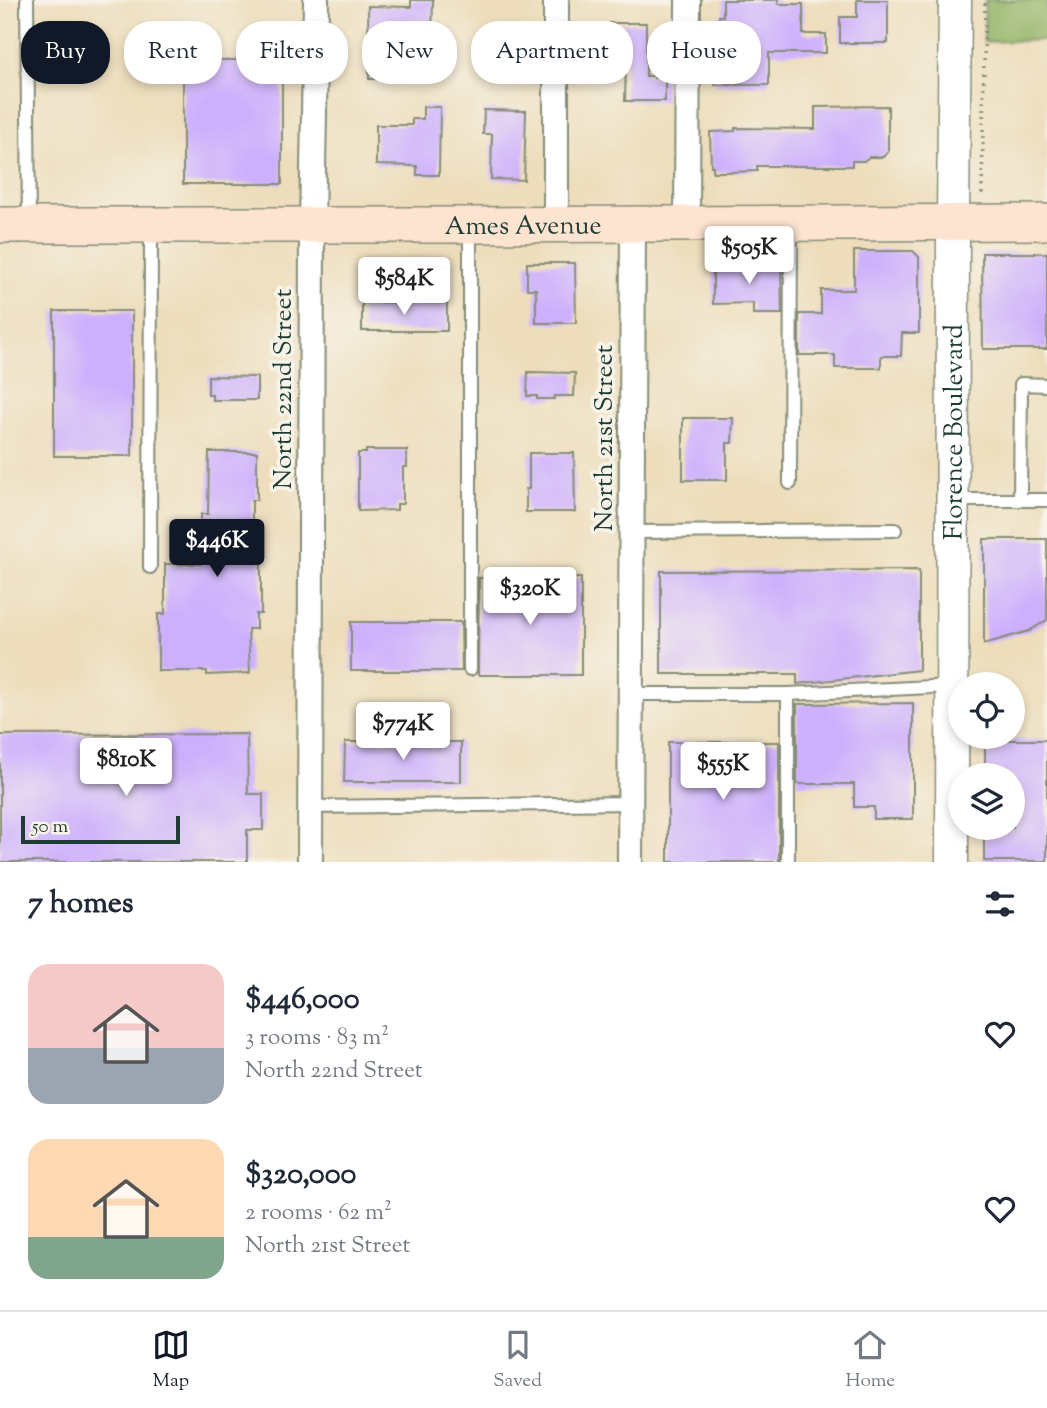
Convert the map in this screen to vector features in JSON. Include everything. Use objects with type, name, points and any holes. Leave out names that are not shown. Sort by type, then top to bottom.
[{"type":"main road","name":"Ames Avenue","points":[[14,225],[1047,222]]},
{"type":"street","name":"North 22nd Street","points":[[310,862],[316,0]]},
{"type":"street","points":[[556,0],[556,225]]},
{"type":"street","points":[[687,224],[688,0]]},
{"type":"street","name":"Florence Boulevard","points":[[952,672],[953,500],[967,223],[956,0]]},
{"type":"street","name":"North 21st Street","points":[[630,862],[633,224]]},
{"type":"street","name":"Florence Boulevard","points":[[952,749],[952,862]]},
{"type":"lane","points":[[14,225],[27,0]]},
{"type":"lane","points":[[150,567],[151,224]]},
{"type":"lane","points":[[790,483],[791,224]]},
{"type":"lane","points":[[470,225],[470,669]]},
{"type":"lane","points":[[1020,500],[1021,384],[1047,385]]},
{"type":"lane","points":[[953,500],[1047,500]]},
{"type":"lane","points":[[632,532],[895,530]]},
{"type":"lane","points":[[631,694],[789,694],[948,686]]},
{"type":"lane","points":[[789,694],[789,862]]},
{"type":"lane","points":[[310,807],[631,803]]},
{"type":"path","points":[[967,223],[985,0]]},
{"type":"green space","points":[[985,0],[1047,0],[1047,40],[984,42]]},
{"type":"building","points":[[411,0],[433,0],[432,21],[368,21],[368,6],[411,7]]},
{"type":"building","points":[[723,0],[778,0],[778,4],[803,4],[803,34],[826,34],[826,53],[769,53],[769,85],[715,85],[761,84],[761,21],[719,21],[719,16],[723,16]]},
{"type":"building","points":[[857,0],[888,0],[888,43],[840,43],[840,17],[857,17]]},
{"type":"building","points":[[633,23],[646,23],[647,84],[665,84],[665,101],[625,101],[625,84],[633,84]]},
{"type":"building","points":[[222,60],[236,60],[236,84],[282,84],[282,184],[183,184],[183,84],[222,84]]},
{"type":"building","points":[[888,106],[888,152],[883,157],[852,161],[852,166],[757,166],[757,171],[713,172],[710,132],[735,131],[735,128],[815,129],[815,107]]},
{"type":"building","points":[[423,107],[440,107],[439,175],[417,175],[417,166],[376,165],[376,125],[412,125],[412,119],[423,119]]},
{"type":"building","points":[[484,110],[526,111],[524,180],[491,179],[492,134],[483,134]]},
{"type":"building","points":[[854,251],[913,251],[919,257],[919,333],[902,333],[901,356],[881,356],[881,368],[835,368],[835,355],[799,355],[799,314],[821,314],[821,290],[854,290]]},
{"type":"building","points":[[982,253],[1047,253],[1047,349],[983,349]]},
{"type":"building","points":[[527,263],[575,263],[576,323],[536,323],[536,289],[527,289]]},
{"type":"building","points":[[713,263],[781,263],[782,314],[753,314],[753,303],[713,304]]},
{"type":"building","points":[[362,302],[447,303],[447,331],[362,331]]},
{"type":"building","points":[[54,311],[132,311],[132,456],[54,456]]},
{"type":"building","points":[[528,372],[575,373],[574,396],[537,399],[537,396],[527,396]]},
{"type":"building","points":[[208,376],[257,377],[257,400],[212,400],[212,395],[208,395]]},
{"type":"building","points":[[683,418],[733,418],[732,443],[727,443],[727,480],[683,480]]},
{"type":"building","points":[[366,450],[407,450],[407,467],[403,467],[403,504],[397,504],[397,510],[358,511],[358,453],[366,453]]},
{"type":"building","points":[[209,452],[257,452],[257,500],[252,500],[252,533],[261,533],[261,614],[256,614],[256,629],[248,629],[250,673],[207,675],[207,671],[158,671],[158,614],[165,614],[165,564],[201,564],[201,514],[208,514]]},
{"type":"building","points":[[529,453],[574,453],[575,512],[526,512]]},
{"type":"building","points":[[984,539],[1047,539],[1047,620],[1029,631],[984,644]]},
{"type":"building","points":[[919,570],[919,670],[797,684],[797,674],[661,674],[661,571]]},
{"type":"building","points":[[479,578],[581,578],[581,675],[478,675]]},
{"type":"building","points":[[351,622],[461,622],[462,671],[351,671]]},
{"type":"building","points":[[913,703],[913,819],[874,819],[874,807],[854,807],[854,784],[797,784],[797,704]]},
{"type":"building","points":[[247,734],[248,794],[263,794],[263,830],[247,830],[247,862],[0,862],[0,735]]},
{"type":"building","points":[[1025,740],[1047,740],[1047,861],[984,861],[984,840],[1025,840],[1025,763],[985,763],[985,749],[1025,749]]},
{"type":"building","points":[[345,742],[461,742],[461,782],[344,782]]},
{"type":"building","points":[[668,742],[779,742],[779,862],[668,862]]}]
